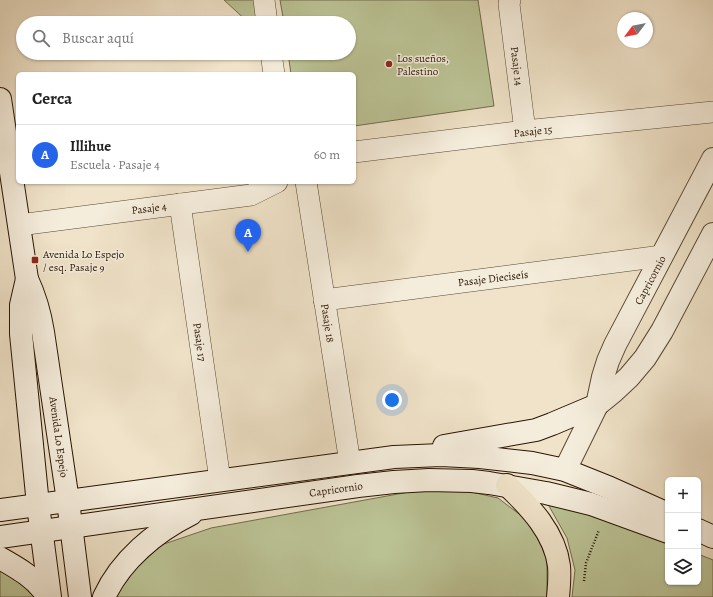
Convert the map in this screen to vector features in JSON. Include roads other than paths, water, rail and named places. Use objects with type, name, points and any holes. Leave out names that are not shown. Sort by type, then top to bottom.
[{"type":"main road","name":"Avenida Lo Espejo","points":[[0,99],[27,279],[33,292],[41,319],[72,527],[80,597]]},
{"type":"main road","name":"Capricornio","points":[[565,470],[596,405],[608,361],[615,345],[713,159]]},
{"type":"main road","name":"Capricornio","points":[[596,405],[629,377],[645,358],[662,331],[713,234]]},
{"type":"main road","name":"Avenida Lo Espejo","points":[[27,279],[21,305],[21,334],[49,597]]},
{"type":"main road","points":[[394,457],[426,449],[536,430],[596,405]]},
{"type":"main road","points":[[0,510],[394,457],[441,455],[480,456],[532,463],[565,470],[666,513]]},
{"type":"main road","points":[[507,485],[524,484],[540,480],[565,470]]},
{"type":"main road","points":[[565,470],[582,497],[598,507]]},
{"type":"main road","name":"Capricornio","points":[[0,537],[394,482],[450,480],[472,480],[546,493],[598,507],[665,531]]},
{"type":"main road","points":[[507,485],[539,520],[548,534],[559,565],[560,581],[558,597]]},
{"type":"main road","points":[[104,597],[120,571],[134,554],[146,543],[181,519],[205,508]]},
{"type":"main road","points":[[701,532],[713,538]]},
{"type":"main road","points":[[701,543],[713,546]]},
{"type":"main road","points":[[0,558],[22,571],[49,597]]},
{"type":"street","points":[[264,0],[266,16]]},
{"type":"street","name":"Pasaje 14","points":[[510,0],[509,4],[525,132]]},
{"type":"street","points":[[272,60],[274,72]]},
{"type":"street","name":"Pasaje 15","points":[[356,152],[713,112]]},
{"type":"street","name":"Pasaje 4","points":[[19,225],[251,195],[273,184]]},
{"type":"street","name":"Pasaje 18","points":[[306,184],[350,463]]},
{"type":"street","name":"Pasaje 17","points":[[180,204],[220,480]]},
{"type":"street","name":"Pasaje Dieciseís","points":[[324,300],[662,256]]},
{"type":"place","name":"Los sueños, Palestino","points":[[389,64]]},
{"type":"place","name":"Illihue","points":[[248,252]]},
{"type":"place","name":"Avenida Lo Espejo / esq. Pasaje 9","points":[[35,260]]}]
